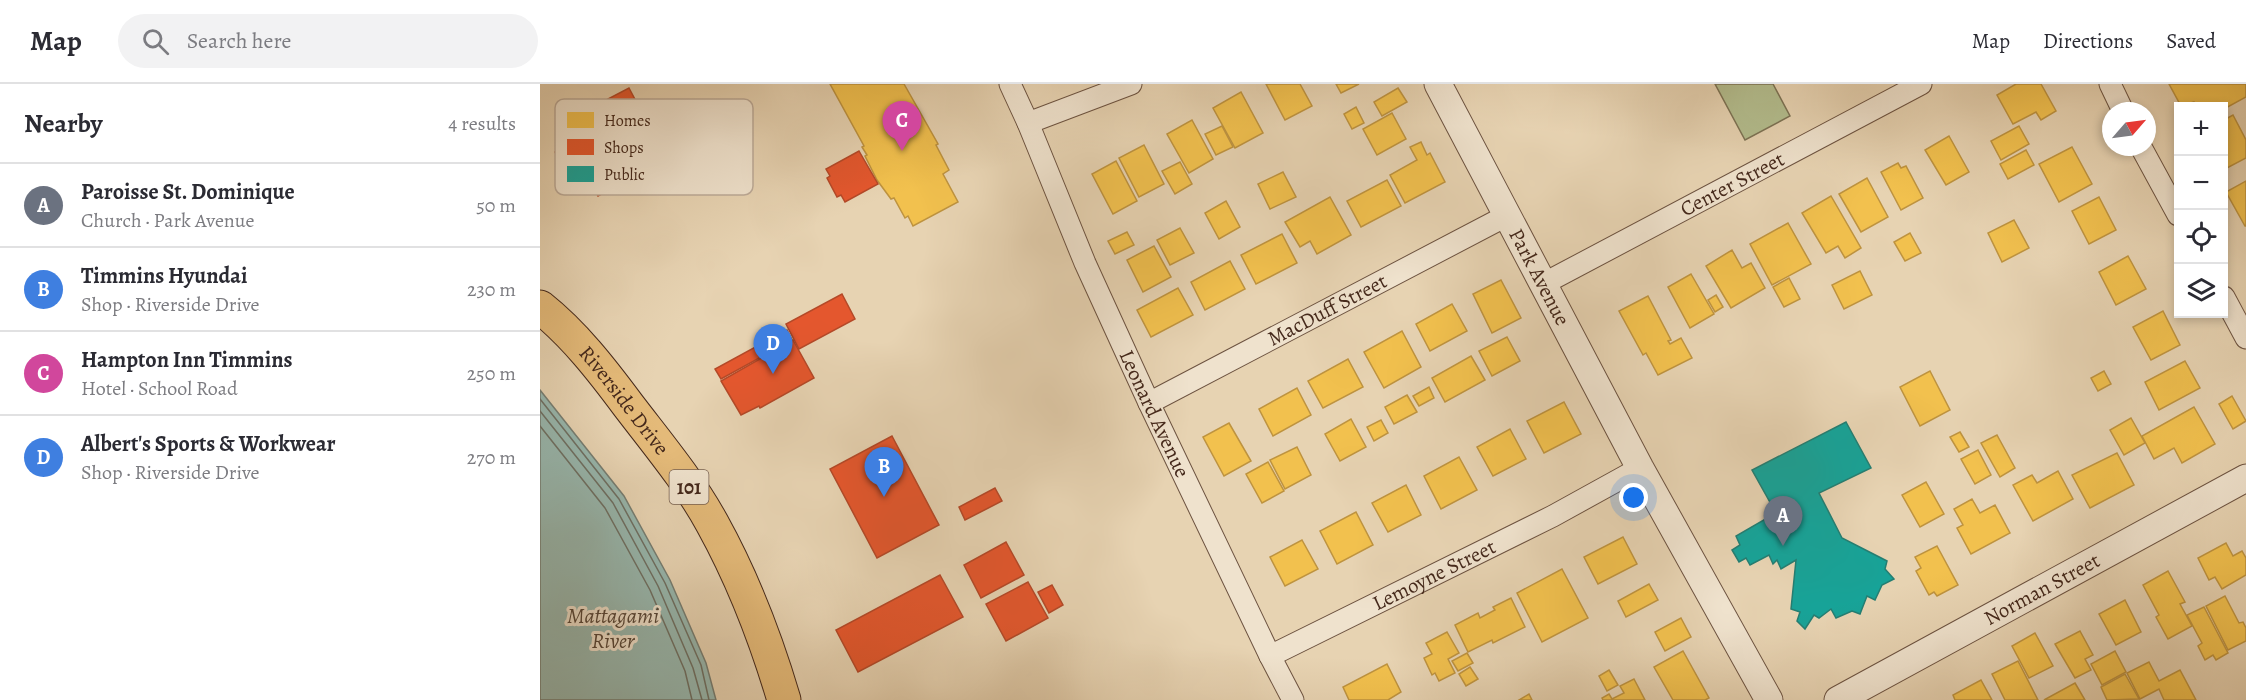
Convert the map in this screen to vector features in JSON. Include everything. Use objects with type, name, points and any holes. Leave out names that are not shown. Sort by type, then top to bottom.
[{"type":"main road","name":"Riverside Drive","points":[[540,307],[550,314],[600,368],[675,466],[712,523],[768,647],[784,700]]},
{"type":"street","name":"Leonard Avenue","points":[[1010,84],[1085,263],[1149,403],[1293,700]]},
{"type":"street","points":[[1028,123],[1131,84]]},
{"type":"street","name":"Park Avenue","points":[[1438,84],[1640,468],[1769,700]]},
{"type":"street","name":"Center Street","points":[[1543,284],[1921,84]]},
{"type":"street","points":[[2110,84],[2119,102]]},
{"type":"street","points":[[2146,156],[2175,210]]},
{"type":"street","name":"MacDuff Street","points":[[1149,403],[1506,216]]},
{"type":"street","points":[[2228,306],[2246,338]]},
{"type":"street","name":"Lemoyne Street","points":[[1270,656],[1596,493],[1640,468]]},
{"type":"street","name":"Norman Street","points":[[1838,700],[2246,478]]},
{"type":"green space","points":[[1715,84],[1773,84],[1790,116],[1745,140]]},
{"type":"water","name":"Mattagami River","points":[[540,390],[624,496],[670,580],[706,663],[716,700],[540,700]]},
{"type":"building: Homes","points":[[830,84],[904,84],[938,144],[936,145],[949,170],[943,174],[958,202],[913,226],[908,216],[905,218],[894,198],[891,199],[877,180],[865,156],[867,155],[862,147],[864,146]]},
{"type":"building: Homes","points":[[1266,84],[1300,84],[1312,106],[1285,120]]},
{"type":"building: Homes","points":[[1336,84],[1359,84],[1341,93]]},
{"type":"building: Homes","points":[[2016,84],[2041,84],[2056,111],[2041,120],[2036,112],[2013,124],[1997,95]]},
{"type":"building: Homes","points":[[2169,84],[2246,84],[2246,97],[2228,107],[2228,102],[2179,102]]},
{"type":"building: Homes","points":[[1398,88],[1407,102],[1382,116],[1374,102]]},
{"type":"building: Homes","points":[[1241,92],[1263,133],[1235,148],[1213,108]]},
{"type":"building: Homes","points":[[1356,107],[1364,123],[1352,129],[1344,114]]},
{"type":"building: Homes","points":[[1392,113],[1406,139],[1377,155],[1363,129]]},
{"type":"building: Homes","points":[[2233,115],[2246,140],[2246,158],[2228,167],[2228,156],[2228,118]]},
{"type":"building: Homes","points":[[1192,120],[1213,159],[1189,173],[1167,134]]},
{"type":"building: Homes","points":[[1222,126],[1233,147],[1216,155],[1205,134]]},
{"type":"building: Homes","points":[[2019,126],[2029,144],[2001,160],[1991,141]]},
{"type":"building: Homes","points":[[1949,136],[1969,172],[1946,185],[1925,150]]},
{"type":"building: Homes","points":[[1421,142],[1427,155],[1430,153],[1445,182],[1405,203],[1390,175],[1417,160],[1410,147]]},
{"type":"building: Homes","points":[[1144,145],[1164,184],[1139,197],[1119,158]]},
{"type":"building: Homes","points":[[2072,147],[2092,184],[2059,202],[2039,164]]},
{"type":"building: Homes","points":[[2026,150],[2034,165],[2008,179],[2000,164]]},
{"type":"building: Homes","points":[[1116,161],[1137,201],[1113,214],[1092,174]]},
{"type":"building: Homes","points":[[1180,162],[1192,184],[1175,194],[1162,171]]},
{"type":"building: Homes","points":[[1898,163],[1901,168],[1906,166],[1923,198],[1901,210],[1881,172]]},
{"type":"building: Homes","points":[[1283,172],[1296,197],[1270,209],[1258,184]]},
{"type":"building: Homes","points":[[1867,178],[1888,217],[1861,232],[1839,194]]},
{"type":"building: Homes","points":[[1387,180],[1401,206],[1361,227],[1347,201]]},
{"type":"building: Homes","points":[[2246,181],[2246,226],[2228,196],[2228,191]]},
{"type":"building: Homes","points":[[1831,196],[1861,248],[1845,258],[1838,246],[1826,253],[1802,213]]},
{"type":"building: Homes","points":[[1330,197],[1351,235],[1317,254],[1310,241],[1300,247],[1285,222]]},
{"type":"building: Homes","points":[[2099,197],[2116,230],[2089,244],[2072,211]]},
{"type":"building: Homes","points":[[1226,201],[1240,227],[1219,239],[1205,213]]},
{"type":"building: Homes","points":[[2014,220],[2029,248],[2002,262],[1988,233]]},
{"type":"building: Homes","points":[[1788,223],[1811,264],[1772,285],[1750,244]]},
{"type":"building: Homes","points":[[1180,228],[1194,253],[1170,265],[1157,240]]},
{"type":"building: Homes","points":[[1127,232],[1134,245],[1115,254],[1108,241]]},
{"type":"building: Homes","points":[[1910,233],[1921,253],[1905,261],[1894,242]]},
{"type":"building: Homes","points":[[1282,234],[1297,263],[1256,284],[1241,255]]},
{"type":"building: Homes","points":[[1154,246],[1171,277],[1143,292],[1127,260]]},
{"type":"building: Homes","points":[[1732,250],[1742,268],[1751,263],[1765,288],[1731,308],[1706,266]]},
{"type":"building: Homes","points":[[2128,256],[2146,289],[2116,305],[2099,272]]},
{"type":"building: Homes","points":[[1230,261],[1245,289],[1205,310],[1191,282]]},
{"type":"building: Homes","points":[[1860,271],[1872,295],[1844,309],[1832,285]]},
{"type":"building: Homes","points":[[1691,274],[1714,314],[1690,328],[1668,287]]},
{"type":"building: Homes","points":[[1789,278],[1800,299],[1784,307],[1773,287]]},
{"type":"building: Homes","points":[[1501,280],[1521,318],[1492,333],[1473,294]]},
{"type":"building: Homes","points":[[1178,288],[1193,315],[1151,337],[1137,310]]},
{"type":"building: Homes","points":[[1716,295],[1723,307],[1715,312],[1708,300]]},
{"type":"building: Homes","points":[[1648,296],[1671,340],[1668,341],[1670,344],[1681,338],[1692,358],[1658,375],[1646,353],[1643,355],[1619,311]]},
{"type":"building: Homes","points":[[1452,304],[1467,331],[1430,351],[1416,324]]},
{"type":"building: Homes","points":[[2163,311],[2180,345],[2151,360],[2133,327]]},
{"type":"building: Homes","points":[[1402,331],[1421,367],[1384,388],[1364,352]]},
{"type":"building: Homes","points":[[1507,337],[1520,361],[1492,376],[1479,351]]},
{"type":"building: Homes","points":[[1471,356],[1485,380],[1445,402],[1432,378]]},
{"type":"building: Homes","points":[[1348,359],[1363,387],[1323,408],[1308,381]]},
{"type":"building: Homes","points":[[2185,361],[2200,388],[2159,410],[2145,382]]},
{"type":"building: Homes","points":[[1930,371],[1950,410],[1920,426],[1900,387]]},
{"type":"building: Homes","points":[[2104,371],[2111,384],[2098,391],[2091,378]]},
{"type":"building: Homes","points":[[1429,387],[1434,398],[1419,406],[1413,396]]},
{"type":"building: Homes","points":[[1297,388],[1311,415],[1273,436],[1259,409]]},
{"type":"building: Homes","points":[[1407,395],[1417,412],[1394,424],[1385,407]]},
{"type":"building: Homes","points":[[2232,396],[2246,421],[2233,429],[2219,404]]},
{"type":"building: Homes","points":[[1564,402],[1581,434],[1544,453],[1527,421]]},
{"type":"building: Homes","points":[[2194,407],[2215,444],[2182,463],[2174,448],[2154,459],[2142,436]]},
{"type":"building: Homes","points":[[2131,418],[2145,443],[2124,455],[2110,430]]},
{"type":"building: Homes","points":[[1351,419],[1366,447],[1340,461],[1325,434]]},
{"type":"building: Homes","points":[[1381,420],[1388,433],[1374,441],[1367,427]]},
{"type":"building: Homes","points":[[1229,423],[1251,461],[1224,476],[1203,437]]},
{"type":"building: Homes","points":[[1510,429],[1526,459],[1493,476],[1477,447]]},
{"type":"building: Homes","points":[[1960,432],[1969,447],[1959,452],[1950,437]]},
{"type":"building: Homes","points":[[1997,435],[2015,468],[2000,477],[1981,443]]},
{"type":"building: Homes","points":[[1297,447],[1311,475],[1285,489],[1270,460]]},
{"type":"building: Homes","points":[[1978,450],[1991,475],[1975,484],[1961,459]]},
{"type":"building: Homes","points":[[2117,453],[2134,485],[2090,508],[2072,475]]},
{"type":"building: Homes","points":[[1459,457],[1477,490],[1441,509],[1424,476]]},
{"type":"building: Homes","points":[[1268,462],[1284,491],[1262,503],[1246,474]]},
{"type":"building: Homes","points":[[2058,471],[2073,499],[2033,521],[2013,485],[2032,475],[2037,483]]},
{"type":"building: Homes","points":[[1926,482],[1944,514],[1920,527],[1902,495]]},
{"type":"building: Homes","points":[[1406,485],[1421,515],[1388,532],[1372,503]]},
{"type":"building: Homes","points":[[1972,499],[1980,513],[1995,505],[2010,533],[1971,554],[1957,528],[1963,525],[1954,509]]},
{"type":"building: Homes","points":[[1356,512],[1373,545],[1337,564],[1320,531]]},
{"type":"building: Homes","points":[[1623,537],[1637,564],[1598,584],[1584,557]]},
{"type":"building: Homes","points":[[1302,540],[1318,569],[1285,586],[1270,557]]},
{"type":"building: Homes","points":[[2226,543],[2233,556],[2242,551],[2246,558],[2246,575],[2222,589],[2215,577],[2209,580],[2198,558]]},
{"type":"building: Homes","points":[[1937,546],[1958,585],[1937,596],[1934,592],[1929,595],[1916,571],[1921,568],[1915,557]]},
{"type":"building: Homes","points":[[1562,569],[1588,618],[1542,642],[1517,593]]},
{"type":"building: Homes","points":[[2168,571],[2185,602],[2180,604],[2192,626],[2168,639],[2156,617],[2159,615],[2143,585]]},
{"type":"building: Homes","points":[[1649,584],[1658,600],[1626,617],[1618,601]]},
{"type":"building: Homes","points":[[2225,596],[2239,623],[2243,622],[2246,628],[2246,641],[2228,650],[2206,606]]},
{"type":"building: Homes","points":[[1511,598],[1525,627],[1468,652],[1455,625],[1478,613],[1480,618],[1495,610],[1493,607]]},
{"type":"building: Homes","points":[[2125,600],[2141,632],[2116,645],[2099,614]]},
{"type":"building: Homes","points":[[2204,607],[2228,653],[2216,660],[2213,655],[2205,660],[2198,646],[2202,643],[2187,615]]},
{"type":"building: Homes","points":[[1681,618],[1691,637],[1665,651],[1655,632]]},
{"type":"building: Homes","points":[[2080,631],[2093,655],[2085,659],[2091,670],[2075,678],[2055,644]]},
{"type":"building: Homes","points":[[1447,632],[1459,653],[1448,659],[1455,673],[1439,681],[1435,673],[1432,675],[1424,658],[1432,654],[1426,643]]},
{"type":"building: Homes","points":[[2035,633],[2053,666],[2029,678],[2012,646]]},
{"type":"building: Homes","points":[[1683,651],[1709,698],[1705,700],[1673,700],[1654,667]]},
{"type":"building: Homes","points":[[2115,651],[2126,672],[2102,685],[2091,664]]},
{"type":"building: Homes","points":[[1467,653],[1473,663],[1458,671],[1452,661]]},
{"type":"building: Homes","points":[[2018,661],[2038,700],[2005,700],[1992,674]]},
{"type":"building: Homes","points":[[2149,662],[2159,681],[2180,670],[2196,700],[2164,700],[2159,689],[2140,699],[2127,673]]},
{"type":"building: Homes","points":[[1387,664],[1401,692],[1388,700],[1349,700],[1343,687]]},
{"type":"building: Homes","points":[[1470,667],[1478,679],[1466,686],[1459,674]]},
{"type":"building: Homes","points":[[1609,670],[1618,685],[1607,691],[1599,676]]},
{"type":"building: Homes","points":[[2125,674],[2139,699],[2107,700],[2101,687]]},
{"type":"building: Homes","points":[[1634,679],[1645,700],[1603,700],[1602,698],[1609,694],[1612,699],[1624,693],[1620,686]]},
{"type":"building: Homes","points":[[1981,680],[1992,700],[1955,700],[1953,695]]},
{"type":"building: Homes","points":[[2075,683],[2085,700],[2044,700]]},
{"type":"building: Homes","points":[[1529,694],[1532,700],[1519,700]]},
{"type":"building: Shops","points":[[629,88],[635,99],[608,99]]},
{"type":"building: Shops","points":[[859,151],[878,184],[845,202],[841,195],[837,197],[827,178],[830,176],[826,169]]},
{"type":"building: Shops","points":[[842,294],[855,319],[799,349],[786,324]]},
{"type":"building: Shops","points":[[787,330],[792,340],[721,379],[715,369]]},
{"type":"building: Shops","points":[[793,340],[814,378],[760,408],[759,406],[741,415],[721,381]]},
{"type":"building: Shops","points":[[892,436],[939,525],[877,558],[830,469]]},
{"type":"building: Shops","points":[[995,488],[1002,501],[965,520],[959,507]]},
{"type":"building: Shops","points":[[1006,542],[1024,575],[981,598],[964,565]]},
{"type":"building: Shops","points":[[940,575],[963,617],[858,672],[836,630]]},
{"type":"building: Shops","points":[[1028,582],[1048,618],[1006,641],[986,604]]},
{"type":"building: Shops","points":[[1052,585],[1063,605],[1049,613],[1038,592]]},
{"type":"building: Public","points":[[1846,422],[1871,468],[1819,493],[1842,538],[1887,561],[1885,569],[1894,579],[1882,585],[1875,600],[1867,596],[1860,614],[1852,611],[1836,618],[1831,609],[1819,618],[1814,615],[1805,629],[1797,621],[1800,612],[1791,609],[1796,560],[1781,569],[1777,560],[1773,564],[1769,555],[1750,565],[1746,558],[1739,562],[1732,550],[1740,545],[1736,536],[1776,513],[1752,470]]},
{"type":"place","name":"Hampton Inn Timmins","points":[[902,151]]},
{"type":"place","name":"Albert's Sports & Workwear","points":[[773,374]]},
{"type":"place","name":"Timmins Hyundai","points":[[884,497]]},
{"type":"place","name":"Paroisse St. Dominique","points":[[1783,546]]}]
